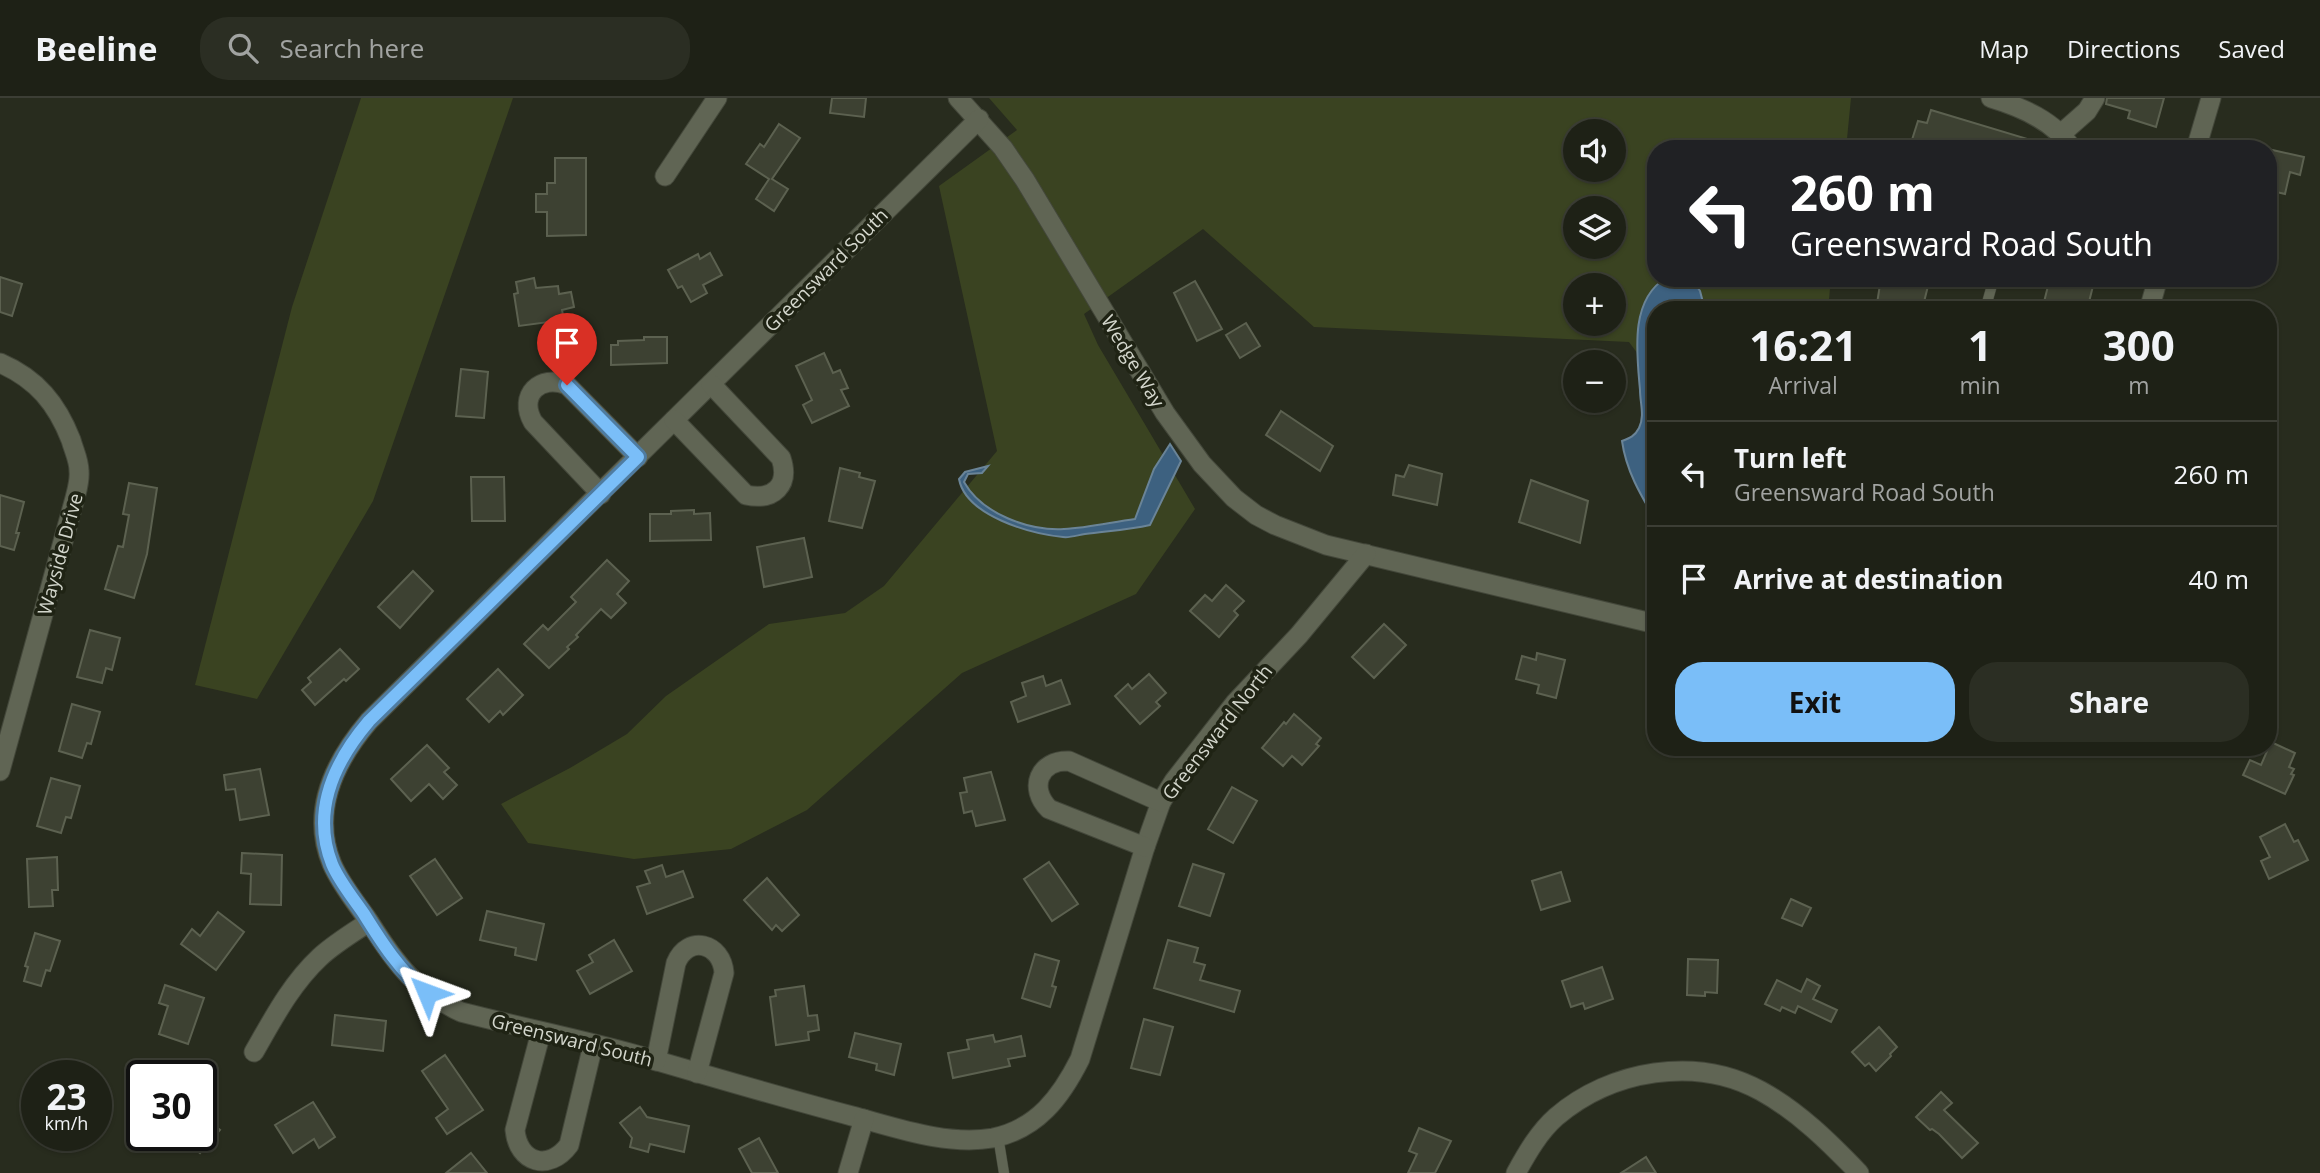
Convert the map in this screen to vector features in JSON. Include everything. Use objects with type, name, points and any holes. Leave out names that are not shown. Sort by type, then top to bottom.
[{"type":"street","points":[[665,176],[717,98]]},
{"type":"street","name":"Wedge Way","points":[[958,98],[979,119],[1025,180],[1165,413],[1202,464],[1234,498],[1265,520],[1326,545],[1366,554]]},
{"type":"street","points":[[1991,98],[2016,106],[2066,140]]},
{"type":"street","points":[[2068,140],[2095,98]]},
{"type":"street","points":[[2199,140],[2211,98]]},
{"type":"street","name":"Greensward South","points":[[864,1119],[656,1061],[461,1012],[427,993],[412,981],[394,960],[333,867],[324,828],[325,801],[331,779],[341,760],[369,721],[979,119]]},
{"type":"street","name":"Wayside Drive","points":[[0,363],[29,380],[49,398],[62,416],[80,474],[4,743],[0,771]]},
{"type":"street","points":[[601,494],[533,422],[528,403],[537,386],[548,381],[567,385],[638,457]]},
{"type":"street","points":[[674,420],[746,495],[759,498],[778,489],[784,478],[785,468],[781,458],[711,384]]},
{"type":"street","points":[[1366,554],[1647,622]]},
{"type":"street","name":"Greensward North","points":[[864,1119],[943,1138],[973,1140],[1015,1131],[1052,1106],[1067,1085],[1080,1059],[1161,802],[1174,780],[1235,703],[1299,635],[1366,554]]},
{"type":"street","points":[[1145,847],[1049,808],[1038,792],[1038,782],[1049,765],[1069,761],[1161,802]]},
{"type":"street","points":[[254,1052],[291,989],[310,967],[369,922]]},
{"type":"street","points":[[656,1061],[676,963],[684,950],[702,945],[719,955],[724,963],[724,973],[697,1073]]},
{"type":"street","points":[[541,1032],[515,1130],[521,1150],[530,1158],[540,1161],[553,1160],[563,1154],[569,1145],[593,1045]]},
{"type":"street","points":[[1516,1173],[1547,1127],[1570,1107],[1617,1082],[1653,1072],[1672,1071],[1709,1074],[1760,1090],[1810,1124],[1859,1173]]},
{"type":"street","points":[[848,1173],[864,1119]]},
{"type":"lane","points":[[998,1136],[1004,1173]]},
{"type":"green space","points":[[361,98],[513,98],[373,501],[257,699],[195,685],[292,307]]},
{"type":"green space","points":[[989,98],[1851,98],[1847,140],[1647,140],[1647,287],[1830,287],[1829,301],[1647,301],[1647,366],[1629,342],[1314,327],[1203,229],[1084,314],[1098,345],[1195,509],[1136,594],[962,673],[807,810],[731,849],[634,859],[528,843],[501,804],[627,734],[666,696],[769,624],[845,613],[884,586],[997,451],[939,186],[1017,130]]},
{"type":"water","points":[[1697,287],[1703,301],[1647,301],[1647,505],[1630,472],[1622,441],[1636,433],[1642,419],[1638,329],[1646,300],[1654,288]]},
{"type":"water","points":[[1170,444],[1181,461],[1150,525],[1134,528],[1066,537],[1034,532],[987,513],[964,492],[959,479],[965,472],[988,466],[982,473],[968,474],[964,482],[972,493],[994,511],[1036,527],[1073,528],[1135,519],[1154,469]]},
{"type":"building","points":[[832,98],[866,98],[864,117],[830,113]]},
{"type":"building","points":[[2107,98],[2164,98],[2156,127],[2128,118],[2130,111],[2106,104]]},
{"type":"building","points":[[1931,110],[2030,140],[1912,140],[1918,121],[1927,123]]},
{"type":"building","points":[[779,124],[800,138],[772,179],[788,189],[774,211],[756,199],[769,179],[746,164],[760,144],[764,147]]},
{"type":"building","points":[[2277,151],[2304,157],[2300,175],[2290,172],[2285,194],[2277,192]]},
{"type":"building","points":[[555,158],[586,158],[586,235],[547,236],[547,212],[536,212],[536,194],[547,194],[547,183],[555,183]]},
{"type":"building","points":[[710,253],[722,275],[703,285],[707,293],[691,302],[682,286],[678,288],[668,270],[698,254],[700,259]]},
{"type":"building","points":[[0,277],[22,284],[12,316],[0,312]]},
{"type":"building","points":[[534,278],[536,288],[558,286],[559,294],[571,292],[574,307],[562,310],[564,320],[519,326],[514,294],[518,293],[516,282]]},
{"type":"building","points":[[1195,281],[1222,329],[1197,341],[1174,293]]},
{"type":"building","points":[[1880,287],[1928,287],[1924,301],[1877,301]]},
{"type":"building","points":[[2048,287],[2093,287],[2089,301],[2044,301]]},
{"type":"building","points":[[1246,323],[1260,346],[1240,358],[1226,335]]},
{"type":"building","points":[[644,337],[667,337],[667,363],[611,365],[611,345],[618,345],[618,341],[644,340]]},
{"type":"building","points":[[824,353],[833,373],[840,370],[848,388],[841,390],[849,406],[812,423],[803,405],[812,400],[796,366]]},
{"type":"building","points":[[461,369],[488,372],[484,418],[456,416]]},
{"type":"building","points":[[1281,411],[1333,446],[1320,471],[1266,435]]},
{"type":"building","points":[[1409,465],[1442,474],[1437,505],[1393,495],[1396,475],[1404,477]]},
{"type":"building","points":[[840,468],[860,473],[859,477],[875,481],[862,528],[829,521]]},
{"type":"building","points":[[471,477],[504,477],[505,521],[472,521]]},
{"type":"building","points":[[1531,480],[1588,501],[1580,543],[1519,522]]},
{"type":"building","points":[[129,483],[157,488],[147,554],[134,598],[105,589],[118,546],[123,547],[129,515],[123,514]]},
{"type":"building","points":[[0,495],[24,502],[14,550],[0,546]]},
{"type":"building","points":[[694,510],[694,514],[710,513],[711,540],[650,541],[650,514]]},
{"type":"building","points":[[804,538],[812,577],[764,587],[757,547]]},
{"type":"building","points":[[607,560],[629,581],[617,594],[626,603],[611,618],[601,609],[576,635],[578,637],[567,647],[569,649],[549,668],[524,644],[543,625],[548,630],[576,602],[571,597]]},
{"type":"building","points":[[413,571],[433,591],[400,628],[378,607]]},
{"type":"building","points":[[1226,585],[1244,601],[1234,611],[1238,615],[1219,637],[1190,611],[1205,595],[1212,601]]},
{"type":"building","points":[[1384,624],[1406,645],[1374,678],[1352,657]]},
{"type":"building","points":[[90,630],[120,638],[112,670],[106,668],[102,683],[77,677]]},
{"type":"building","points":[[340,649],[359,669],[315,705],[302,690],[311,682],[308,678]]},
{"type":"building","points":[[1537,653],[1565,660],[1556,698],[1537,693],[1539,685],[1516,679],[1522,656],[1536,660]]},
{"type":"building","points":[[498,669],[523,695],[503,715],[500,711],[489,722],[467,699]]},
{"type":"building","points":[[1149,674],[1166,693],[1156,702],[1160,706],[1140,724],[1115,696],[1128,684],[1132,689]]},
{"type":"building","points":[[1043,676],[1046,686],[1061,680],[1070,704],[1018,722],[1011,702],[1026,696],[1022,683]]},
{"type":"building","points":[[72,704],[100,712],[91,744],[87,743],[82,758],[59,751]]},
{"type":"building","points":[[1294,714],[1321,738],[1316,744],[1319,746],[1302,765],[1292,756],[1283,766],[1262,748]]},
{"type":"building","points":[[427,745],[449,768],[444,772],[457,785],[443,799],[429,784],[411,801],[391,779]]},
{"type":"building","points":[[2277,745],[2295,753],[2289,767],[2294,769],[2291,774],[2294,775],[2285,794],[2243,775],[2250,760],[2261,765],[2265,756],[2277,756]]},
{"type":"building","points":[[260,769],[269,815],[240,820],[235,789],[226,790],[224,775]]},
{"type":"building","points":[[991,772],[1005,820],[976,826],[972,811],[964,813],[960,793],[967,792],[964,778]]},
{"type":"building","points":[[51,778],[80,786],[71,818],[66,817],[61,833],[37,826]]},
{"type":"building","points":[[1232,787],[1257,801],[1233,843],[1208,829]]},
{"type":"building","points":[[2285,824],[2294,842],[2298,840],[2308,860],[2269,879],[2261,861],[2270,857],[2260,837]]},
{"type":"building","points":[[242,853],[282,855],[281,905],[250,904],[251,874],[241,873]]},
{"type":"building","points":[[57,857],[58,890],[52,890],[53,906],[29,907],[27,859]]},
{"type":"building","points":[[435,859],[462,898],[437,915],[410,876]]},
{"type":"building","points":[[1049,862],[1078,904],[1052,921],[1024,879]]},
{"type":"building","points":[[1193,864],[1224,874],[1210,916],[1179,906]]},
{"type":"building","points":[[662,865],[666,877],[683,871],[693,897],[647,914],[637,887],[650,883],[645,871]]},
{"type":"building","points":[[1561,872],[1570,901],[1541,910],[1532,881]]},
{"type":"building","points":[[767,878],[799,915],[782,931],[776,925],[772,930],[744,900]]},
{"type":"building","points":[[1791,899],[1811,908],[1802,926],[1782,918]]},
{"type":"building","points":[[487,911],[544,924],[536,960],[515,955],[516,948],[480,940]]},
{"type":"building","points":[[218,912],[244,932],[216,970],[181,944],[192,929],[200,936]]},
{"type":"building","points":[[35,933],[60,941],[50,971],[46,970],[41,986],[24,981],[28,967],[25,966]]},
{"type":"building","points":[[614,940],[632,971],[590,994],[577,971],[593,962],[589,955]]},
{"type":"building","points":[[1168,940],[1198,948],[1194,962],[1205,965],[1200,980],[1240,991],[1234,1012],[1154,988]]},
{"type":"building","points":[[1035,954],[1059,961],[1050,1007],[1022,998]]},
{"type":"building","points":[[1688,959],[1718,960],[1717,993],[1705,992],[1705,996],[1687,995]]},
{"type":"building","points":[[1602,967],[1613,999],[1585,1009],[1583,1003],[1571,1007],[1562,981]]},
{"type":"building","points":[[1807,979],[1820,986],[1813,999],[1837,1010],[1831,1022],[1798,1006],[1795,1013],[1782,1007],[1780,1011],[1765,1004],[1777,980],[1801,992]]},
{"type":"building","points":[[165,985],[204,998],[188,1044],[159,1034],[168,1006],[159,1003]]},
{"type":"building","points":[[804,986],[808,1016],[817,1015],[819,1030],[808,1032],[809,1040],[776,1045],[770,997],[776,996],[775,990]]},
{"type":"building","points":[[335,1015],[386,1021],[383,1051],[332,1045]]},
{"type":"building","points":[[1144,1019],[1173,1027],[1160,1075],[1131,1068]]},
{"type":"building","points":[[1879,1027],[1897,1047],[1876,1071],[1869,1063],[1865,1066],[1852,1052]]},
{"type":"building","points":[[855,1033],[901,1044],[894,1075],[876,1070],[877,1064],[849,1057]]},
{"type":"building","points":[[993,1035],[995,1042],[1021,1036],[1025,1056],[1008,1059],[1010,1066],[953,1078],[948,1053],[969,1049],[967,1040]]},
{"type":"building","points":[[445,1055],[483,1110],[447,1134],[436,1118],[448,1109],[422,1071]]},
{"type":"building","points":[[1941,1092],[1952,1103],[1944,1110],[1978,1143],[1962,1158],[1939,1134],[1930,1130],[1916,1117]]},
{"type":"building","points":[[313,1102],[335,1137],[319,1148],[314,1139],[293,1153],[275,1125]]},
{"type":"building","points":[[640,1107],[647,1117],[689,1126],[684,1152],[650,1144],[648,1152],[630,1147],[632,1138],[620,1123]]},
{"type":"building","points":[[1419,1128],[1451,1141],[1435,1173],[1408,1173],[1417,1154],[1409,1151]]},
{"type":"building","points":[[759,1138],[778,1173],[752,1173],[739,1149]]},
{"type":"building","points":[[471,1153],[487,1173],[446,1173]]},
{"type":"building","points":[[1646,1157],[1656,1173],[1621,1173]]},
{"type":"route","points":[[427,993],[412,981],[394,960],[333,867],[324,828],[325,801],[331,779],[341,760],[369,721],[638,457],[567,385]]}]
